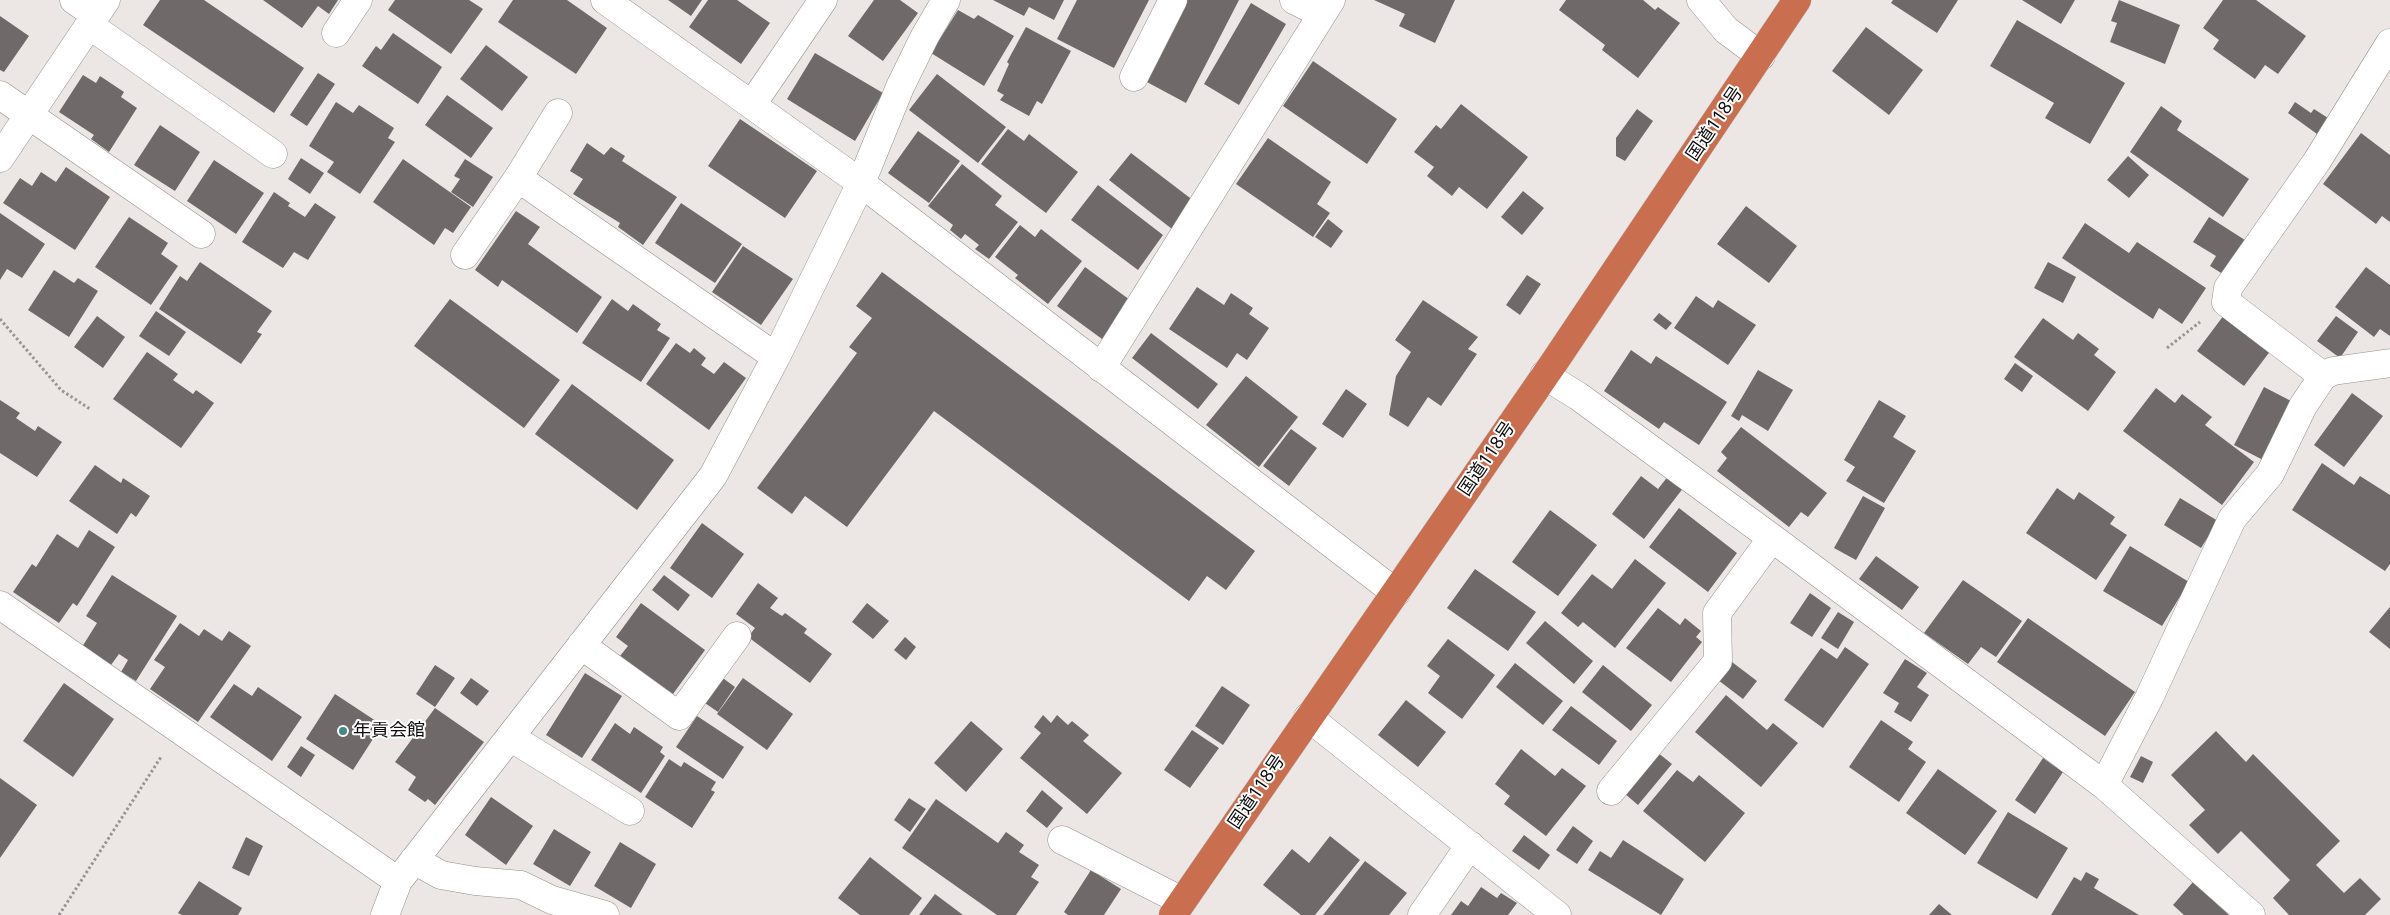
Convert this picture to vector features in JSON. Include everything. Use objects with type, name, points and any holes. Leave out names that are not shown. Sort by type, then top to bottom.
[{"type":"highway","name":"国道118号","points":[[1177,908],[1308,717],[1338,679],[1761,56],[1797,0]]},
{"type":"street","points":[[336,33],[358,0]]},
{"type":"street","points":[[605,0],[861,183],[1396,593]]},
{"type":"street","points":[[753,104],[823,0]]},
{"type":"street","points":[[385,915],[406,871],[713,476],[776,357],[861,183],[900,87],[925,36],[946,0]]},
{"type":"street","points":[[1134,77],[1172,0]]},
{"type":"street","points":[[1100,368],[1327,7],[1294,0]]},
{"type":"street","points":[[1701,0],[1726,30],[1761,56]]},
{"type":"street","points":[[0,158],[29,115],[91,10],[273,154]]},
{"type":"street","points":[[2323,376],[2226,302],[2228,288],[2317,161],[2390,43]]},
{"type":"street","points":[[0,95],[200,234]]},
{"type":"street","points":[[464,255],[518,178],[558,113]]},
{"type":"street","points":[[518,178],[776,357]]},
{"type":"street","points":[[2104,785],[2148,698],[2232,519],[2270,474],[2303,406],[2323,376],[2333,371],[2390,363]]},
{"type":"street","points":[[1544,375],[1578,396],[1772,538],[2104,785],[2251,915]]},
{"type":"street","points":[[1611,791],[1718,661],[1717,613],[1772,538]]},
{"type":"street","points":[[0,605],[179,730],[406,871],[475,881],[520,885],[552,900],[604,915]]},
{"type":"street","points":[[582,645],[679,716],[737,636]]},
{"type":"street","points":[[1308,717],[1557,915]]},
{"type":"street","points":[[510,737],[630,811]]},
{"type":"street","points":[[1062,840],[1177,908]]},
{"type":"street","points":[[1422,915],[1470,845]]},
{"type":"path","points":[[2167,348],[2226,302]]},
{"type":"path","points":[[0,319],[61,390],[90,408]]},
{"type":"path","points":[[59,915],[179,730]]},
{"type":"building","points":[[160,0],[204,0],[304,68],[274,113],[143,25]]},
{"type":"building","points":[[263,0],[338,0],[329,14],[318,6],[302,28]]},
{"type":"building","points":[[395,0],[469,0],[483,9],[451,54],[388,10]]},
{"type":"building","points":[[513,0],[567,0],[607,28],[576,74],[498,22]]},
{"type":"building","points":[[668,0],[702,0],[691,16]]},
{"type":"building","points":[[708,0],[737,0],[770,23],[741,64],[689,27]]},
{"type":"building","points":[[874,0],[900,0],[918,13],[883,61],[848,36]]},
{"type":"building","points":[[993,0],[1064,0],[1054,20],[1029,7],[1024,16]]},
{"type":"building","points":[[1077,0],[1149,0],[1114,68],[1057,39]]},
{"type":"building","points":[[1187,0],[1239,0],[1186,103],[1145,81]]},
{"type":"building","points":[[1374,0],[1455,0],[1435,43],[1399,26],[1405,14]]},
{"type":"building","points":[[1566,0],[1643,0],[1655,10],[1658,7],[1680,23],[1638,78],[1602,50],[1605,45],[1559,10]]},
{"type":"building","points":[[1893,0],[1958,0],[1937,33],[1891,3]]},
{"type":"building","points":[[2022,0],[2075,0],[2061,24]]},
{"type":"building","points":[[2119,0],[2180,25],[2165,64],[2110,42],[2117,23],[2111,21]]},
{"type":"building","points":[[2223,0],[2256,0],[2306,36],[2278,74],[2265,65],[2255,79],[2213,49],[2219,40],[2203,28]]},
{"type":"building","points":[[1251,3],[1286,24],[1239,105],[1204,84]]},
{"type":"building","points":[[958,10],[974,19],[978,15],[1014,36],[984,86],[931,53]]},
{"type":"building","points":[[0,16],[29,36],[4,72],[0,70]]},
{"type":"building","points":[[2017,20],[2125,83],[2090,144],[2045,118],[2054,103],[1990,66]]},
{"type":"building","points":[[1026,27],[1071,51],[1042,104],[1037,101],[1029,116],[1000,100],[1004,95],[997,91],[1009,64],[1007,62]]},
{"type":"building","points":[[1866,27],[1923,70],[1889,115],[1832,71]]},
{"type":"building","points":[[393,33],[442,67],[418,104],[362,66],[376,46],[381,50]]},
{"type":"building","points":[[486,45],[528,77],[502,111],[460,79]]},
{"type":"building","points":[[815,53],[883,93],[855,141],[787,99]]},
{"type":"building","points":[[1313,61],[1397,119],[1367,164],[1283,106]]},
{"type":"building","points":[[318,73],[335,84],[307,126],[290,115]]},
{"type":"building","points":[[937,74],[1006,127],[978,163],[909,110]]},
{"type":"building","points":[[83,75],[96,83],[100,76],[124,92],[121,97],[137,108],[109,152],[91,139],[94,135],[59,112]]},
{"type":"building","points":[[447,95],[493,128],[471,158],[425,125]]},
{"type":"building","points":[[336,102],[353,113],[359,105],[394,128],[388,138],[395,142],[360,194],[327,172],[334,162],[309,146]]},
{"type":"building","points":[[2295,102],[2311,113],[2314,109],[2328,118],[2317,134],[2288,113]]},
{"type":"building","points":[[1461,104],[1528,157],[1487,209],[1459,187],[1452,196],[1427,176],[1434,167],[1414,152],[1436,125],[1441,129]]},
{"type":"building","points":[[2161,106],[2182,121],[2177,130],[2249,179],[2223,217],[2130,152]]},
{"type":"building","points":[[1637,109],[1653,121],[1625,161],[1616,156],[1616,138]]},
{"type":"building","points":[[740,119],[817,171],[785,218],[708,166]]},
{"type":"building","points":[[160,125],[200,152],[175,191],[134,165]]},
{"type":"building","points":[[1008,129],[1024,141],[1029,134],[1078,172],[1046,213],[981,164]]},
{"type":"building","points":[[918,131],[960,161],[929,203],[888,173]]},
{"type":"building","points":[[2361,133],[2390,155],[2390,222],[2382,216],[2376,224],[2323,184]]},
{"type":"building","points":[[1268,138],[1331,182],[1317,204],[1330,213],[1313,237],[1236,184]]},
{"type":"building","points":[[587,143],[604,155],[611,147],[625,156],[622,161],[677,197],[643,245],[618,227],[620,223],[573,194],[583,179],[570,171]]},
{"type":"building","points":[[1131,153],[1194,201],[1172,229],[1109,180]]},
{"type":"building","points":[[2128,156],[2149,175],[2129,198],[2107,180]]},
{"type":"building","points":[[301,158],[324,173],[310,194],[288,179]]},
{"type":"building","points":[[403,159],[471,207],[453,233],[445,228],[434,245],[373,202]]},
{"type":"building","points":[[465,159],[493,177],[473,207],[451,192],[460,179],[454,176]]},
{"type":"building","points":[[214,160],[264,193],[236,234],[187,201]]},
{"type":"building","points":[[962,164],[1002,196],[995,205],[1018,222],[989,259],[975,249],[979,245],[965,234],[961,239],[950,230],[953,225],[928,206]]},
{"type":"building","points":[[66,167],[110,197],[75,250],[3,203],[20,178],[32,186],[41,172],[56,182]]},
{"type":"building","points":[[1098,185],[1163,235],[1138,270],[1071,220]]},
{"type":"building","points":[[1523,191],[1544,208],[1522,235],[1501,217]]},
{"type":"building","points":[[274,192],[290,203],[288,206],[305,217],[315,203],[336,217],[308,260],[294,252],[283,268],[242,242]]},
{"type":"building","points":[[681,203],[742,244],[715,283],[655,243]]},
{"type":"building","points":[[1746,206],[1797,246],[1769,283],[1717,244]]},
{"type":"building","points":[[516,211],[540,227],[528,244],[602,297],[577,333],[502,280],[498,287],[475,270]]},
{"type":"building","points":[[0,213],[45,244],[22,278],[7,269],[0,280]]},
{"type":"building","points":[[129,217],[168,243],[161,254],[178,266],[151,305],[95,267]]},
{"type":"building","points":[[2209,217],[2248,242],[2226,276],[2210,266],[2216,256],[2193,242]]},
{"type":"building","points":[[1328,219],[1343,231],[1331,248],[1315,237]]},
{"type":"building","points":[[2085,223],[2129,253],[2137,242],[2206,288],[2182,324],[2159,308],[2153,319],[2062,258]]},
{"type":"building","points":[[1020,225],[1035,237],[1041,229],[1082,261],[1048,304],[1015,278],[1018,275],[995,257]]},
{"type":"building","points":[[743,246],[793,279],[761,325],[712,292]]},
{"type":"building","points":[[200,262],[272,311],[257,332],[262,334],[241,364],[159,309],[180,276],[187,281]]},
{"type":"building","points":[[2048,262],[2076,277],[2063,303],[2034,288]]},
{"type":"building","points":[[1085,267],[1130,300],[1102,339],[1057,306]]},
{"type":"building","points":[[2366,267],[2390,285],[2390,336],[2380,329],[2374,337],[2335,307]]},
{"type":"building","points":[[54,270],[74,283],[78,278],[98,291],[69,337],[28,310]]},
{"type":"building","points":[[882,272],[1255,551],[1226,590],[1207,576],[1189,601],[934,411],[847,527],[805,496],[792,514],[757,488],[857,353],[849,347],[872,318],[856,306]]},
{"type":"building","points":[[1527,275],[1541,284],[1520,315],[1506,305]]},
{"type":"building","points":[[1197,287],[1224,305],[1231,293],[1253,308],[1249,314],[1269,328],[1247,360],[1237,353],[1227,368],[1169,329]]},
{"type":"building","points":[[1696,296],[1713,308],[1718,300],[1756,325],[1728,365],[1674,328]]},
{"type":"building","points":[[450,299],[560,380],[524,428],[414,346]]},
{"type":"building","points":[[612,299],[628,311],[633,304],[661,324],[657,330],[670,338],[641,382],[582,343]]},
{"type":"building","points":[[1423,300],[1478,337],[1468,349],[1477,354],[1441,406],[1428,397],[1408,427],[1389,415],[1396,376],[1411,352],[1395,340]]},
{"type":"building","points":[[156,311],[186,332],[169,356],[139,336]]},
{"type":"building","points":[[1659,313],[1672,323],[1666,330],[1653,320]]},
{"type":"building","points":[[2224,315],[2271,350],[2244,386],[2197,351]]},
{"type":"building","points":[[97,316],[125,337],[103,368],[74,347]]},
{"type":"building","points":[[2336,316],[2358,332],[2340,358],[2317,341]]},
{"type":"building","points":[[2043,318],[2073,340],[2078,333],[2099,349],[2094,355],[2116,372],[2088,411],[2014,357]]},
{"type":"building","points":[[1151,333],[1218,384],[1198,409],[1132,358]]},
{"type":"building","points":[[676,343],[690,353],[694,348],[706,358],[701,365],[714,374],[724,362],[746,378],[709,430],[646,384]]},
{"type":"building","points":[[1631,350],[1651,364],[1656,356],[1727,402],[1699,445],[1664,422],[1659,429],[1604,391]]},
{"type":"building","points":[[147,352],[178,374],[173,380],[193,394],[196,390],[214,403],[181,448],[113,399]]},
{"type":"building","points":[[2015,363],[2033,376],[2022,392],[2004,379]]},
{"type":"building","points":[[1758,370],[1793,390],[1768,431],[1742,415],[1739,421],[1731,416]]},
{"type":"building","points":[[1246,376],[1298,417],[1259,467],[1206,425]]},
{"type":"building","points":[[572,384],[674,460],[637,510],[535,434]]},
{"type":"building","points":[[2264,387],[2293,402],[2263,460],[2234,445]]},
{"type":"building","points":[[2156,388],[2175,403],[2182,394],[2212,417],[2205,425],[2254,462],[2222,505],[2123,431]]},
{"type":"building","points":[[1346,389],[1367,404],[1343,438],[1322,424]]},
{"type":"building","points":[[2352,393],[2383,416],[2344,467],[2314,445]]},
{"type":"building","points":[[0,400],[20,413],[16,418],[35,431],[38,426],[62,442],[37,477],[0,453]]},
{"type":"building","points":[[1879,400],[1906,416],[1893,437],[1916,451],[1884,503],[1846,481],[1855,467],[1844,460]]},
{"type":"building","points":[[1741,427],[1827,493],[1808,517],[1801,512],[1789,527],[1717,471],[1727,458],[1721,452]]},
{"type":"building","points":[[1291,429],[1317,448],[1289,486],[1263,466]]},
{"type":"building","points":[[2322,463],[2354,485],[2360,476],[2390,495],[2390,564],[2385,571],[2292,510]]},
{"type":"building","points":[[95,465],[121,483],[123,478],[150,496],[136,517],[131,513],[117,534],[69,501]]},
{"type":"building","points":[[1669,475],[1684,487],[1644,539],[1612,514],[1641,476],[1658,489]]},
{"type":"building","points":[[2057,488],[2074,500],[2079,492],[2115,517],[2110,524],[2127,535],[2096,580],[2026,533]]},
{"type":"building","points":[[1863,496],[1885,508],[1856,560],[1834,548]]},
{"type":"building","points":[[2180,498],[2218,521],[2201,548],[2164,525]]},
{"type":"building","points":[[1679,508],[1737,553],[1708,592],[1649,547]]},
{"type":"building","points":[[1550,510],[1597,545],[1558,596],[1512,562]]},
{"type":"building","points":[[702,523],[744,554],[712,598],[670,568]]},
{"type":"building","points":[[89,530],[115,547],[77,606],[73,603],[59,623],[13,592],[32,564],[36,567],[57,534],[78,548]]},
{"type":"building","points":[[2130,546],[2189,582],[2162,626],[2103,591]]},
{"type":"building","points":[[1876,556],[1919,587],[1902,610],[1859,579]]},
{"type":"building","points":[[1635,559],[1666,583],[1615,648],[1583,622],[1578,627],[1561,613],[1592,574],[1612,589]]},
{"type":"building","points":[[1475,569],[1536,612],[1508,651],[1447,608]]},
{"type":"building","points":[[112,575],[177,616],[136,681],[121,672],[128,660],[119,654],[111,665],[82,647],[97,623],[86,616]]},
{"type":"building","points":[[664,575],[690,595],[678,611],[652,590]]},
{"type":"building","points":[[1963,580],[2022,621],[1996,657],[1981,647],[1968,664],[1924,633]]},
{"type":"building","points":[[758,583],[778,598],[770,608],[782,616],[785,613],[807,629],[804,633],[832,654],[810,683],[748,637],[755,628],[736,614]]},
{"type":"building","points":[[1810,593],[1831,608],[1812,637],[1790,623]]},
{"type":"building","points":[[641,603],[705,650],[673,694],[620,656],[628,646],[616,637]]},
{"type":"building","points":[[867,603],[889,621],[873,639],[852,622]]},
{"type":"building","points":[[2390,607],[2390,649],[2369,632]]},
{"type":"building","points":[[1658,608],[1680,625],[1685,618],[1701,631],[1696,637],[1702,642],[1671,682],[1626,648]]},
{"type":"building","points":[[1838,612],[1854,622],[1838,649],[1821,638]]},
{"type":"building","points":[[2028,618],[2135,692],[2105,736],[1997,662]]},
{"type":"building","points":[[1545,621],[1593,661],[1574,684],[1526,643]]},
{"type":"building","points":[[180,623],[199,636],[204,629],[222,641],[229,631],[251,646],[198,722],[150,689],[165,667],[154,660]]},
{"type":"building","points":[[905,637],[916,647],[906,660],[894,650]]},
{"type":"building","points":[[1448,639],[1495,675],[1462,719],[1428,693],[1440,676],[1427,666]]},
{"type":"building","points":[[1845,647],[1869,664],[1823,728],[1784,700],[1821,648],[1837,659]]},
{"type":"building","points":[[1905,659],[1927,673],[1917,687],[1929,695],[1911,722],[1894,712],[1899,703],[1883,693]]},
{"type":"building","points":[[1732,662],[1757,681],[1743,699],[1718,680]]},
{"type":"building","points":[[1515,663],[1563,701],[1543,725],[1496,687]]},
{"type":"building","points":[[435,665],[455,678],[435,707],[416,694]]},
{"type":"building","points":[[1603,665],[1652,705],[1631,731],[1582,692]]},
{"type":"building","points":[[585,673],[622,696],[582,758],[546,735]]},
{"type":"building","points":[[720,676],[735,687],[718,712],[702,701]]},
{"type":"building","points":[[471,678],[489,691],[477,706],[460,693]]},
{"type":"building","points":[[743,678],[793,714],[767,750],[717,714]]},
{"type":"building","points":[[64,683],[114,719],[73,777],[23,741]]},
{"type":"building","points":[[234,684],[252,696],[258,687],[302,717],[272,761],[210,717]]},
{"type":"building","points":[[1222,686],[1250,705],[1223,745],[1195,726]]},
{"type":"building","points":[[335,694],[382,725],[353,770],[306,739]]},
{"type":"building","points":[[1726,695],[1767,730],[1773,723],[1798,743],[1761,787],[1695,732]]},
{"type":"building","points":[[1406,700],[1446,732],[1418,767],[1378,735]]},
{"type":"building","points":[[1571,706],[1617,741],[1599,765],[1552,730]]},
{"type":"building","points":[[435,708],[484,742],[435,805],[428,799],[425,802],[408,790],[416,777],[395,762]]},
{"type":"building","points":[[1043,715],[1051,723],[1057,715],[1068,725],[1072,721],[1089,735],[1083,741],[1122,773],[1087,814],[1020,758],[1041,733],[1034,727]]},
{"type":"building","points":[[697,716],[744,747],[723,779],[676,747]]},
{"type":"building","points":[[1881,720],[1913,742],[1908,749],[1926,762],[1899,802],[1849,767]]},
{"type":"building","points":[[971,721],[1003,749],[966,792],[934,763]]},
{"type":"building","points":[[615,723],[630,734],[634,727],[663,747],[660,752],[665,756],[641,793],[591,760]]},
{"type":"building","points":[[1192,730],[1219,748],[1190,788],[1164,770]]},
{"type":"building","points":[[2216,731],[2246,762],[2253,754],[2340,841],[2316,865],[2344,893],[2360,878],[2381,899],[2365,915],[2289,915],[2273,898],[2290,880],[2241,831],[2218,854],[2189,825],[2205,810],[2171,775]]},
{"type":"building","points":[[301,746],[315,755],[301,777],[287,767]]},
{"type":"building","points":[[1521,749],[1555,776],[1562,768],[1586,786],[1546,836],[1504,804],[1510,796],[1495,784]]},
{"type":"building","points":[[1657,752],[1672,764],[1638,805],[1624,793]]},
{"type":"building","points":[[2141,756],[2153,762],[2143,783],[2130,777]]},
{"type":"building","points":[[2043,758],[2063,772],[2035,814],[2015,800]]},
{"type":"building","points":[[669,759],[681,767],[684,762],[716,782],[711,790],[715,792],[692,828],[645,797]]},
{"type":"building","points":[[1938,769],[1997,811],[1965,855],[1906,813]]},
{"type":"building","points":[[1677,770],[1693,782],[1699,775],[1745,813],[1705,862],[1643,811]]},
{"type":"building","points":[[0,778],[37,805],[0,858]]},
{"type":"building","points":[[1042,790],[1063,808],[1047,828],[1026,811]]},
{"type":"building","points":[[491,797],[533,826],[506,865],[465,835]]},
{"type":"building","points":[[909,798],[926,809],[910,832],[894,820]]},
{"type":"building","points":[[936,799],[998,843],[1006,832],[1024,845],[1019,852],[1039,865],[1031,877],[1039,882],[1016,915],[997,915],[902,848]]},
{"type":"building","points":[[2008,812],[2068,848],[2037,899],[1977,863]]},
{"type":"building","points":[[1573,826],[1593,841],[1577,864],[1556,850]]},
{"type":"building","points":[[554,829],[591,852],[570,886],[533,864]]},
{"type":"building","points":[[1524,835],[1550,855],[1539,870],[1512,851]]},
{"type":"building","points":[[1330,836],[1360,860],[1315,915],[1301,915],[1263,885],[1292,849],[1309,863]]},
{"type":"building","points":[[246,837],[263,846],[249,876],[232,868]]},
{"type":"building","points":[[1623,840],[1684,879],[1661,915],[1588,870],[1600,851],[1611,858]]},
{"type":"building","points":[[620,842],[656,864],[631,908],[594,886]]},
{"type":"building","points":[[870,857],[922,898],[909,915],[860,915],[838,898]]},
{"type":"building","points":[[1365,861],[1407,893],[1389,915],[1323,915]]},
{"type":"building","points":[[1091,870],[1121,889],[1104,915],[1068,915],[1064,912]]},
{"type":"building","points":[[2086,872],[2099,879],[2094,888],[2139,915],[2051,915],[2074,877],[2081,881]]},
{"type":"building","points":[[199,881],[242,908],[238,915],[182,915],[178,913]]},
{"type":"building","points":[[2193,882],[2229,915],[2184,915],[2173,905]]},
{"type":"building","points":[[1481,887],[1497,898],[1501,893],[1517,903],[1508,915],[1451,915],[1461,901],[1468,906]]},
{"type":"building","points":[[935,894],[963,915],[919,915]]},
{"type":"building","points":[[1939,904],[1952,915],[1929,915]]},
{"type":"place","name":"年貢会館","points":[[343,731]]}]
